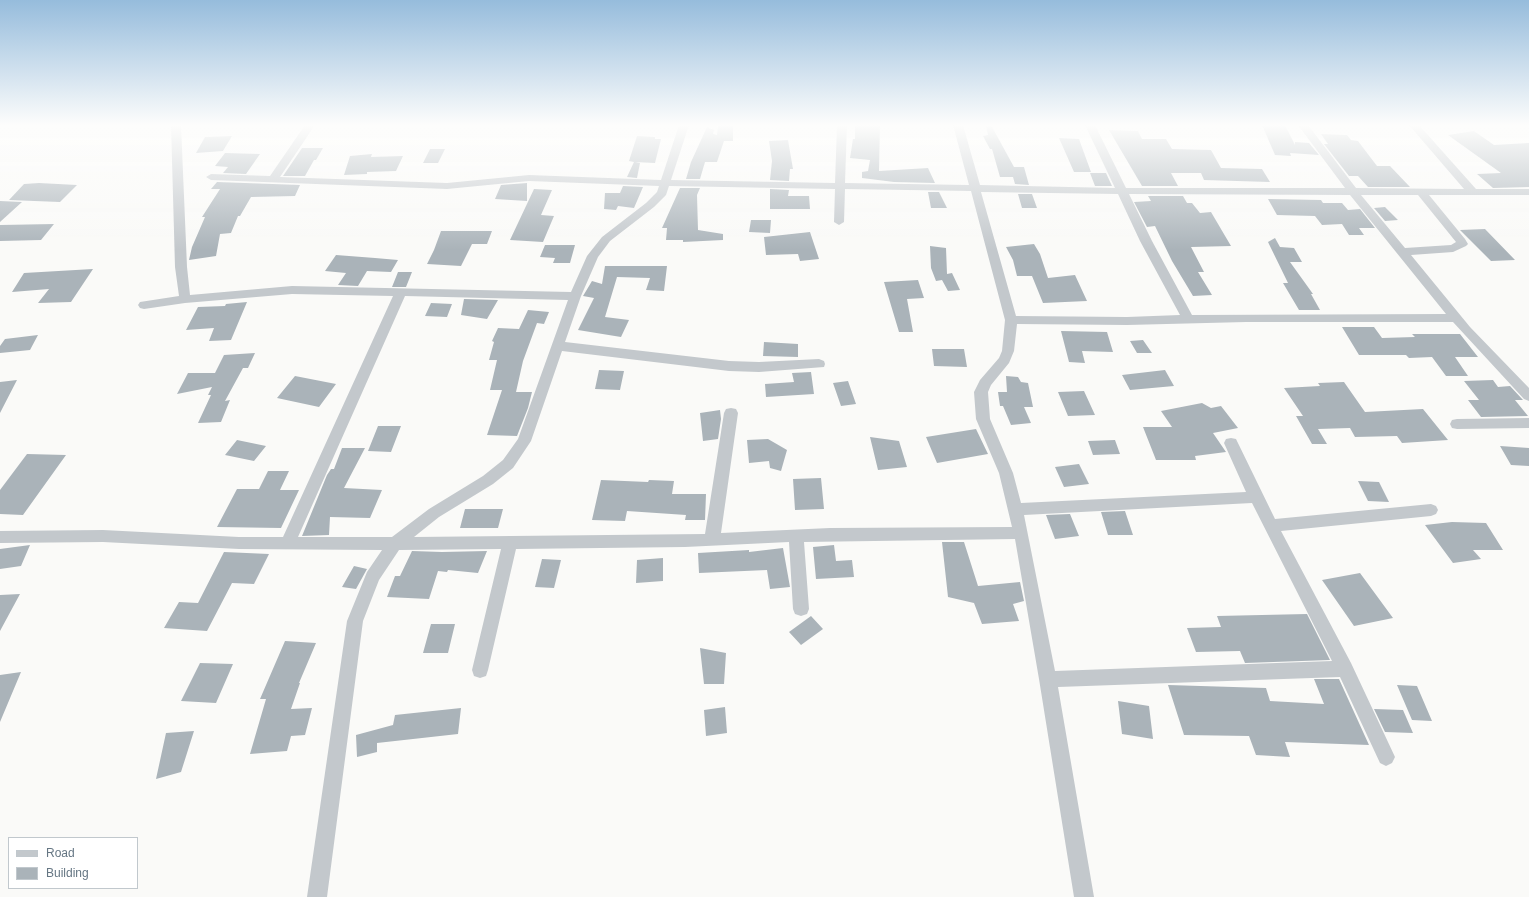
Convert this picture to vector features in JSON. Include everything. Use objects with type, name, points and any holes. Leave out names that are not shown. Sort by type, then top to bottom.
[{"type":"street","points":[[177,167],[181,267],[185,299]]},
{"type":"street","points":[[274,178],[282,167]]},
{"type":"street","points":[[317,897],[355,621],[372,577],[395,544],[434,513],[488,480],[508,464],[524,441],[574,296],[593,256],[606,238],[650,205],[662,192],[671,167]]},
{"type":"street","points":[[839,222],[840,167]]},
{"type":"street","points":[[970,167],[1011,320],[1008,351],[1004,360],[985,383],[981,392],[983,419],[1006,473],[1021,533],[1048,680],[1084,897]]},
{"type":"street","points":[[1111,167],[1146,241],[1188,319]]},
{"type":"street","points":[[1334,167],[1401,252],[1456,318],[1529,396]]},
{"type":"street","points":[[1451,167],[1473,192]]},
{"type":"street","points":[[211,177],[274,178],[447,186],[529,178],[666,183],[1123,191],[1529,192]]},
{"type":"street","points":[[1401,252],[1453,248],[1462,244],[1421,192]]},
{"type":"street","points":[[144,305],[185,299],[292,290],[574,296]]},
{"type":"street","points":[[287,544],[401,292]]},
{"type":"street","points":[[1011,320],[1127,321],[1188,319],[1456,318]]},
{"type":"street","points":[[557,346],[729,366],[759,367],[819,364]]},
{"type":"street","points":[[712,540],[731,414]]},
{"type":"street","points":[[1457,424],[1529,423]]},
{"type":"street","points":[[1231,443],[1256,497],[1345,669],[1386,757]]},
{"type":"street","points":[[1015,508],[1256,497]]},
{"type":"street","points":[[1272,526],[1431,510]]},
{"type":"street","points":[[0,537],[103,536],[239,543],[395,544],[712,540],[830,534],[1021,533]]},
{"type":"street","points":[[796,536],[801,609]]},
{"type":"street","points":[[480,670],[510,542]]},
{"type":"street","points":[[1048,680],[1345,669]]},
{"type":"building","points":[[226,167],[251,167],[246,174],[223,173],[228,167]]},
{"type":"building","points":[[289,167],[310,167],[305,176],[283,176]]},
{"type":"building","points":[[347,167],[398,167],[396,171],[367,172],[367,174],[344,175]]},
{"type":"building","points":[[632,167],[639,167],[637,178],[627,177]]},
{"type":"building","points":[[690,167],[704,167],[700,179],[686,179]]},
{"type":"building","points":[[771,167],[793,167],[793,169],[790,169],[789,181],[770,180]]},
{"type":"building","points":[[869,167],[879,167],[879,171],[928,168],[935,183],[894,182],[862,178],[862,172],[868,171]]},
{"type":"building","points":[[997,167],[1024,167],[1029,185],[1015,184],[1013,177],[1000,177]]},
{"type":"building","points":[[1072,167],[1089,167],[1091,172],[1074,172]]},
{"type":"building","points":[[1131,167],[1220,167],[1262,169],[1270,182],[1204,180],[1201,173],[1171,173],[1178,186],[1142,186]]},
{"type":"building","points":[[1342,167],[1391,167],[1410,187],[1368,187],[1358,176],[1349,176]]},
{"type":"building","points":[[1492,167],[1529,167],[1529,187],[1493,188],[1477,174],[1501,173]]},
{"type":"building","points":[[1090,173],[1106,173],[1112,186],[1095,186]]},
{"type":"building","points":[[217,182],[300,185],[295,196],[251,197],[240,216],[238,216],[231,233],[220,234],[216,256],[189,260],[192,247],[205,217],[202,217],[220,189],[211,189]]},
{"type":"building","points":[[39,183],[77,185],[60,202],[9,200],[24,184]]},
{"type":"building","points":[[527,183],[527,201],[495,199],[501,185]]},
{"type":"building","points":[[623,186],[643,187],[634,208],[618,206],[616,210],[604,209],[605,193],[620,193]]},
{"type":"building","points":[[680,188],[700,188],[697,195],[698,230],[723,234],[723,240],[683,242],[683,240],[666,240],[667,228],[662,228]]},
{"type":"building","points":[[534,189],[552,190],[541,215],[554,216],[543,242],[510,240]]},
{"type":"building","points":[[770,189],[789,190],[788,196],[809,196],[810,209],[770,209]]},
{"type":"building","points":[[928,192],[939,192],[947,208],[931,208]]},
{"type":"building","points":[[1018,194],[1032,194],[1037,208],[1022,208]]},
{"type":"building","points":[[1148,196],[1183,196],[1187,203],[1192,203],[1200,213],[1211,212],[1231,246],[1191,247],[1204,272],[1198,272],[1212,295],[1193,296],[1172,261],[1155,226],[1147,227],[1134,202],[1151,201]]},
{"type":"building","points":[[1268,199],[1321,200],[1323,203],[1342,203],[1348,210],[1360,209],[1375,228],[1359,228],[1364,235],[1349,235],[1342,224],[1322,225],[1315,216],[1277,215]]},
{"type":"building","points":[[0,201],[22,202],[0,222]]},
{"type":"building","points":[[1385,207],[1398,220],[1385,221],[1374,208]]},
{"type":"building","points":[[751,220],[771,220],[770,233],[749,232]]},
{"type":"building","points":[[54,224],[41,240],[0,241],[0,225]]},
{"type":"building","points":[[1485,229],[1515,260],[1491,261],[1460,230]]},
{"type":"building","points":[[441,231],[492,231],[487,244],[472,244],[461,266],[427,264]]},
{"type":"building","points":[[810,232],[819,259],[800,261],[798,254],[766,255],[764,237]]},
{"type":"building","points":[[1275,238],[1280,247],[1294,248],[1302,262],[1290,262],[1313,294],[1311,294],[1320,310],[1299,310],[1283,283],[1288,283],[1268,242]]},
{"type":"building","points":[[1034,244],[1040,254],[1048,278],[1075,275],[1087,301],[1043,303],[1032,276],[1017,276],[1013,260],[1006,247]]},
{"type":"building","points":[[545,245],[575,245],[570,263],[553,263],[555,258],[540,257]]},
{"type":"building","points":[[930,246],[946,248],[947,274],[952,273],[960,290],[948,291],[942,280],[936,281],[931,268]]},
{"type":"building","points":[[336,255],[398,260],[391,272],[367,271],[358,286],[338,285],[346,273],[325,271]]},
{"type":"building","points":[[605,266],[667,266],[664,291],[646,290],[650,278],[617,277],[605,317],[629,320],[621,337],[578,330],[594,298],[583,296],[592,281],[602,284]]},
{"type":"building","points":[[93,269],[71,302],[38,303],[49,289],[12,292],[24,273]]},
{"type":"building","points":[[398,272],[412,272],[406,287],[392,287]]},
{"type":"building","points":[[918,280],[924,298],[907,299],[913,332],[899,332],[884,282]]},
{"type":"building","points":[[464,299],[498,300],[487,319],[461,315]]},
{"type":"building","points":[[247,302],[231,340],[209,341],[214,328],[186,330],[198,307],[225,306],[226,304]]},
{"type":"building","points":[[431,303],[452,304],[447,317],[425,316]]},
{"type":"building","points":[[528,310],[549,312],[544,324],[537,323],[523,361],[516,392],[532,392],[528,408],[517,436],[487,435],[502,390],[490,390],[497,360],[489,360],[494,342],[492,341],[498,328],[519,329]]},
{"type":"building","points":[[1342,327],[1374,327],[1382,338],[1415,337],[1412,334],[1460,334],[1478,357],[1455,357],[1468,376],[1446,376],[1432,357],[1409,358],[1406,355],[1359,355]]},
{"type":"building","points":[[1061,331],[1107,332],[1113,352],[1082,351],[1085,363],[1069,362]]},
{"type":"building","points":[[38,335],[30,350],[0,353],[0,346],[5,339]]},
{"type":"building","points":[[1143,340],[1152,353],[1137,353],[1130,341]]},
{"type":"building","points":[[764,342],[798,344],[798,357],[763,356]]},
{"type":"building","points":[[932,349],[964,349],[967,367],[934,366]]},
{"type":"building","points":[[255,353],[248,368],[243,368],[225,401],[230,400],[221,422],[198,423],[211,395],[208,395],[212,387],[177,394],[188,373],[215,373],[224,355]]},
{"type":"building","points":[[599,370],[624,371],[620,390],[595,389]]},
{"type":"building","points":[[1165,370],[1174,386],[1130,390],[1122,375]]},
{"type":"building","points":[[811,372],[814,394],[766,397],[765,384],[794,382],[792,373]]},
{"type":"building","points":[[295,376],[336,384],[319,407],[277,398]]},
{"type":"building","points":[[1006,376],[1018,377],[1021,382],[1028,383],[1033,407],[1024,407],[1031,423],[1011,425],[1003,406],[1000,406],[998,392],[1007,392]]},
{"type":"building","points":[[17,380],[0,413],[0,382]]},
{"type":"building","points":[[1493,380],[1498,387],[1510,386],[1523,400],[1515,400],[1528,416],[1481,417],[1468,400],[1479,400],[1464,381]]},
{"type":"building","points":[[848,381],[856,404],[841,406],[833,383]]},
{"type":"building","points":[[1344,382],[1365,412],[1423,409],[1448,440],[1402,443],[1397,436],[1355,437],[1350,428],[1318,429],[1327,444],[1312,444],[1296,416],[1303,416],[1284,388],[1320,386],[1318,383]]},
{"type":"building","points":[[1084,391],[1095,415],[1068,416],[1058,392]]},
{"type":"building","points":[[1202,403],[1211,408],[1221,406],[1238,428],[1213,433],[1226,452],[1195,456],[1196,460],[1156,460],[1143,427],[1172,427],[1161,411]]},
{"type":"building","points":[[720,410],[721,419],[718,439],[703,441],[700,413]]},
{"type":"building","points":[[378,426],[401,426],[391,452],[368,451]]},
{"type":"building","points":[[976,429],[988,454],[937,463],[926,437]]},
{"type":"building","points":[[870,437],[899,441],[907,467],[878,470]]},
{"type":"building","points":[[768,439],[787,450],[781,471],[770,468],[769,461],[749,463],[747,440]]},
{"type":"building","points":[[237,440],[266,446],[254,461],[225,455]]},
{"type":"building","points":[[1115,440],[1120,454],[1093,455],[1088,441]]},
{"type":"building","points":[[1500,446],[1529,448],[1529,466],[1511,465]]},
{"type":"building","points":[[342,448],[365,448],[344,488],[382,490],[370,518],[330,517],[329,535],[302,536],[327,475],[331,469],[334,469]]},
{"type":"building","points":[[27,454],[66,455],[23,515],[0,514],[0,490]]},
{"type":"building","points":[[1079,464],[1089,484],[1064,487],[1055,467]]},
{"type":"building","points":[[268,471],[289,471],[280,490],[299,490],[281,528],[217,527],[237,489],[259,489]]},
{"type":"building","points":[[821,478],[824,509],[795,510],[793,479]]},
{"type":"building","points":[[601,480],[648,482],[649,480],[674,481],[672,494],[706,494],[705,520],[685,520],[686,515],[627,511],[625,521],[592,520]]},
{"type":"building","points":[[1358,481],[1379,482],[1389,502],[1368,501]]},
{"type":"building","points":[[465,509],[503,509],[498,528],[460,528]]},
{"type":"building","points":[[1125,511],[1133,535],[1108,535],[1101,512]]},
{"type":"building","points":[[1070,514],[1079,536],[1055,539],[1046,515]]},
{"type":"building","points":[[1452,522],[1486,523],[1503,550],[1473,550],[1481,559],[1453,563],[1425,525]]},
{"type":"building","points":[[942,542],[964,542],[978,586],[1020,582],[1024,601],[1013,604],[1019,621],[982,624],[974,603],[948,597]]},
{"type":"building","points":[[30,545],[21,566],[0,569],[0,549]]},
{"type":"building","points":[[834,545],[836,561],[852,560],[854,577],[816,579],[813,547]]},
{"type":"building","points":[[783,548],[790,587],[770,589],[767,570],[699,573],[698,553],[749,550],[749,552]]},
{"type":"building","points":[[412,551],[487,551],[478,573],[448,570],[447,572],[438,571],[429,599],[387,597],[395,576],[400,576]]},
{"type":"building","points":[[224,552],[269,554],[254,584],[232,583],[207,631],[164,628],[179,602],[198,603]]},
{"type":"building","points":[[663,558],[663,581],[636,583],[637,560]]},
{"type":"building","points":[[542,559],[561,560],[554,588],[535,587]]},
{"type":"building","points":[[354,566],[367,569],[356,589],[342,587]]},
{"type":"building","points":[[1360,573],[1393,618],[1354,626],[1322,580]]},
{"type":"building","points":[[20,594],[0,631],[0,595]]},
{"type":"building","points":[[1307,614],[1330,660],[1245,663],[1240,651],[1196,652],[1187,628],[1221,627],[1217,616]]},
{"type":"building","points":[[811,616],[823,629],[801,645],[789,632]]},
{"type":"building","points":[[431,624],[455,624],[448,653],[423,653]]},
{"type":"building","points":[[285,641],[316,643],[299,683],[291,709],[312,708],[305,735],[291,736],[287,751],[250,754],[266,699],[260,699]]},
{"type":"building","points":[[700,648],[726,653],[724,684],[704,684]]},
{"type":"building","points":[[200,663],[233,664],[216,703],[181,701]]},
{"type":"building","points":[[21,672],[0,722],[0,675]]},
{"type":"building","points":[[1314,679],[1339,679],[1369,745],[1285,742],[1290,757],[1256,755],[1249,736],[1184,735],[1168,685],[1266,688],[1270,701],[1324,704]]},
{"type":"building","points":[[1397,685],[1417,686],[1432,721],[1412,720]]},
{"type":"building","points":[[1118,701],[1149,706],[1153,739],[1122,734]]},
{"type":"building","points":[[725,707],[727,733],[706,736],[704,710]]},
{"type":"building","points":[[461,708],[458,734],[377,743],[377,752],[357,757],[356,735],[393,725],[395,715]]},
{"type":"building","points":[[1374,709],[1403,710],[1413,733],[1385,732]]},
{"type":"building","points":[[194,731],[181,772],[156,779],[166,733]]}]
